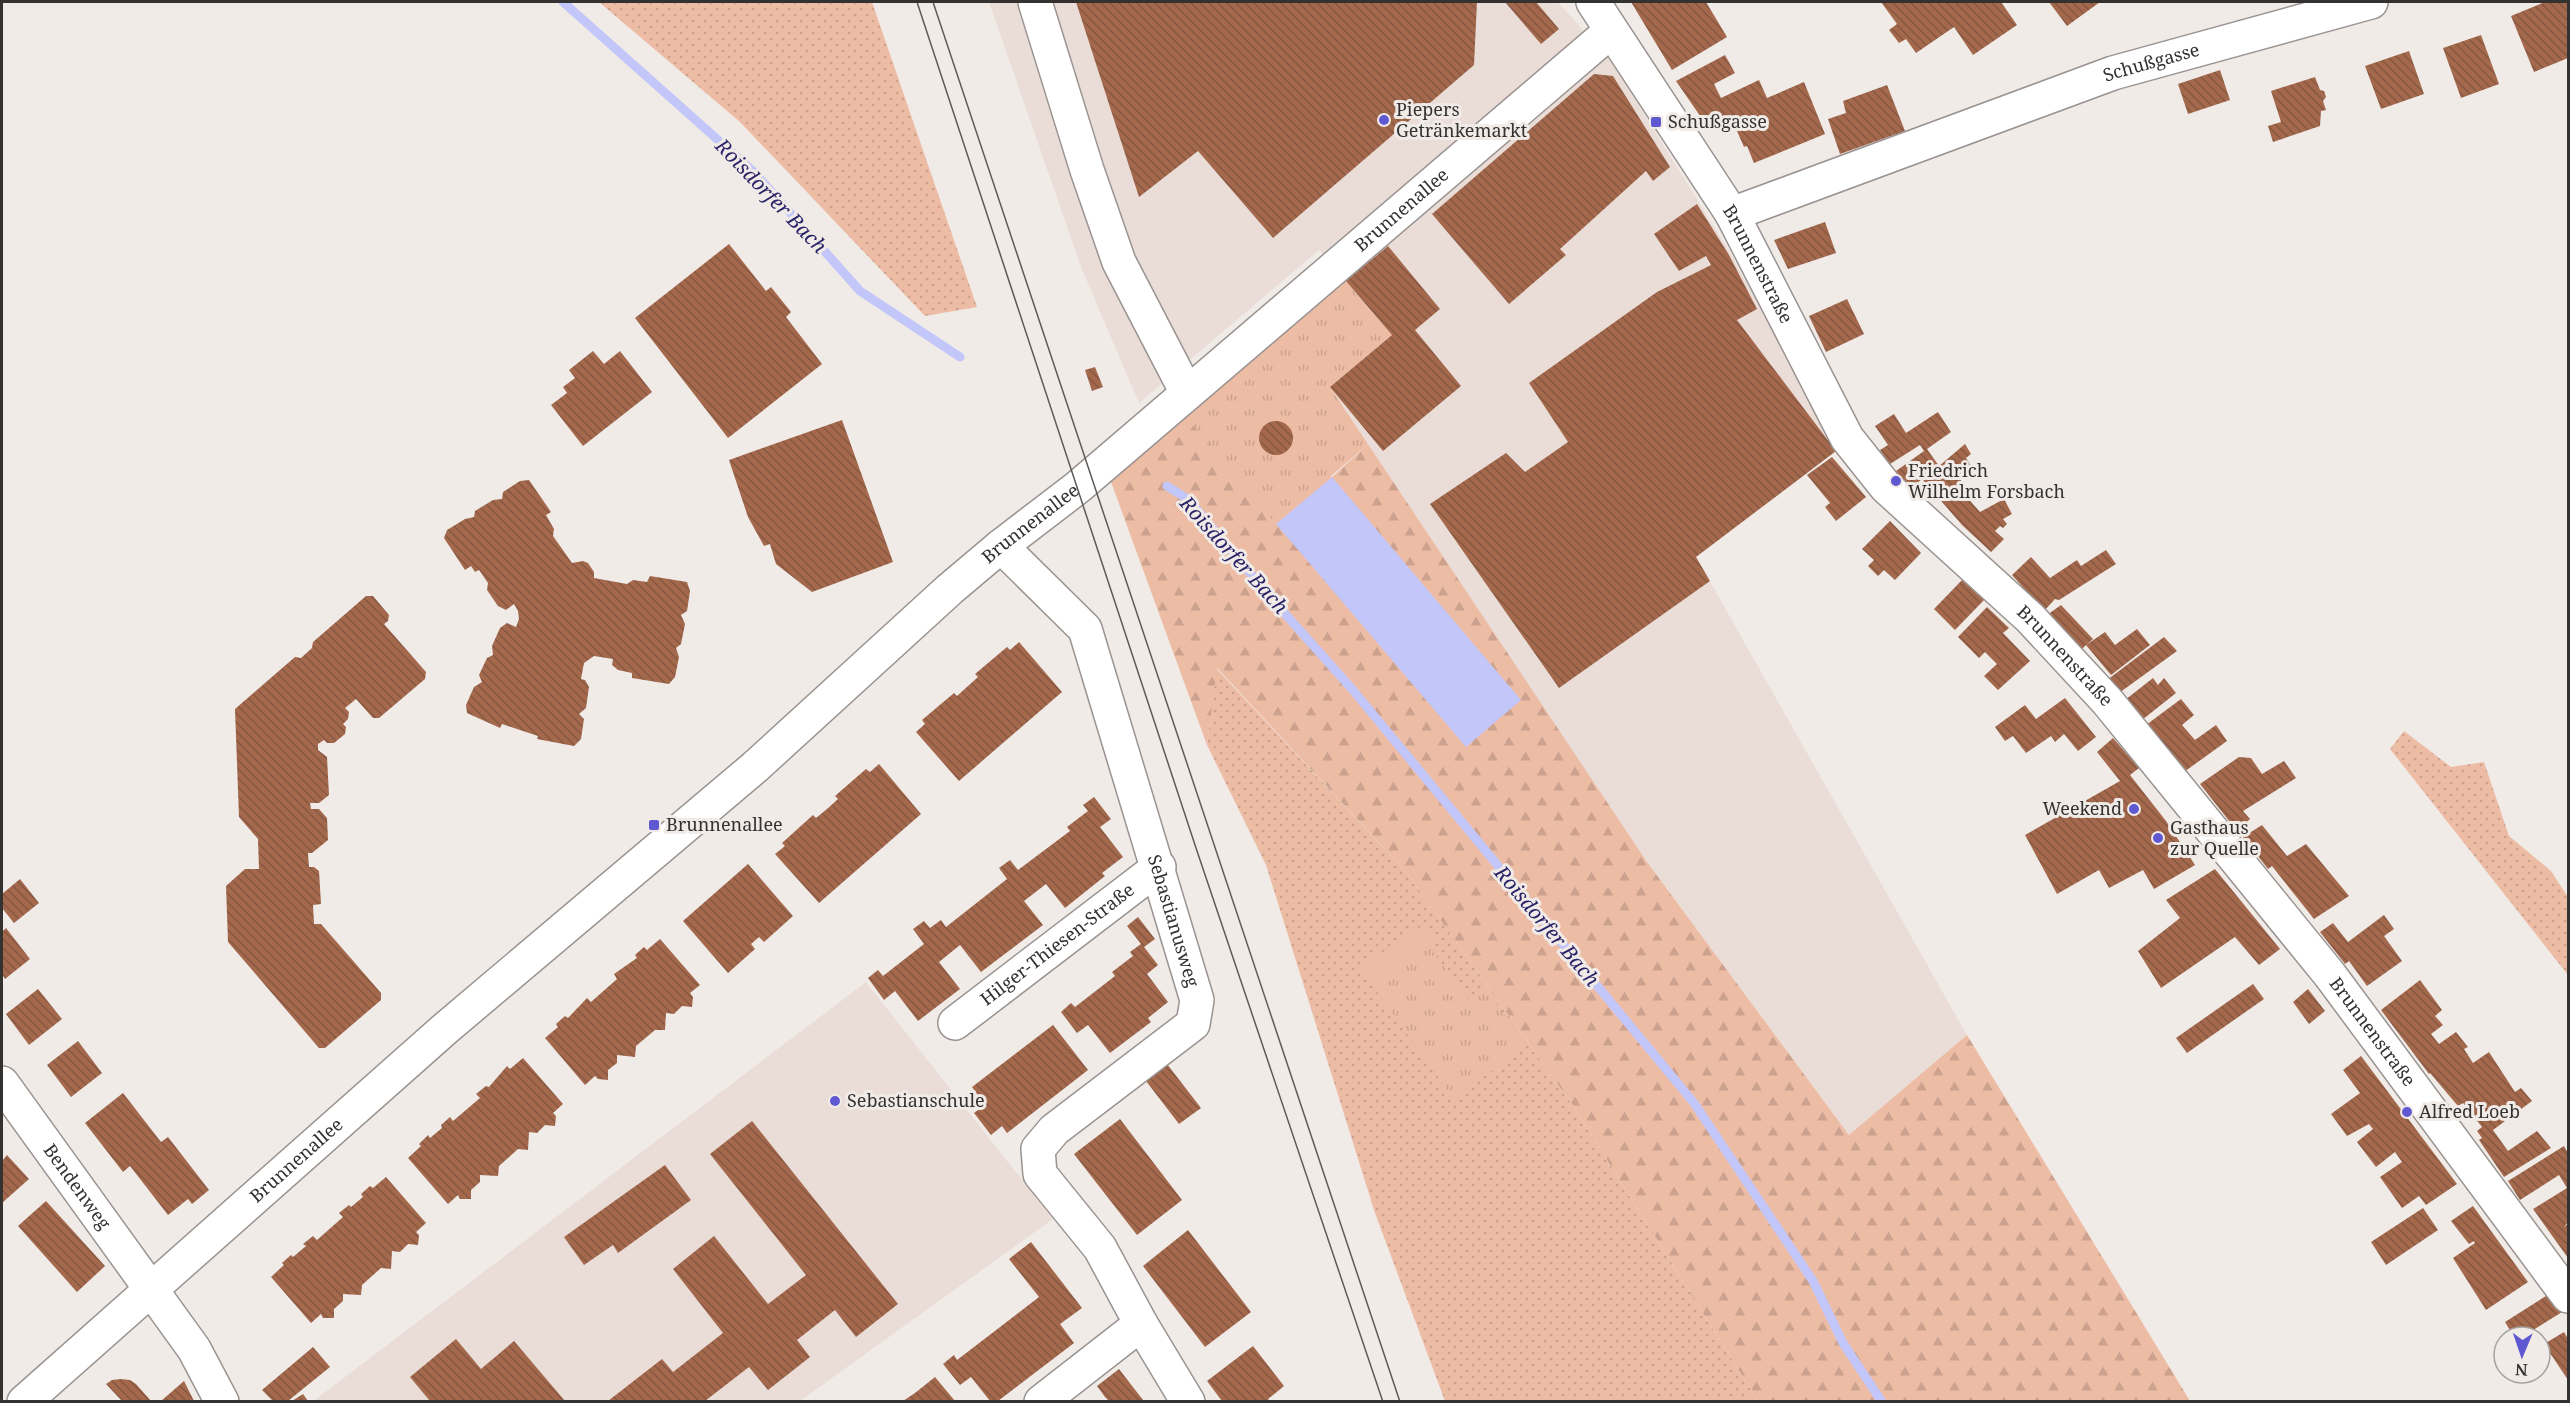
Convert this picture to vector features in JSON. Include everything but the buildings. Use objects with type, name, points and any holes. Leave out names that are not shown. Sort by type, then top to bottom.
[{"type":"street","points":[[1035,2],[1087,170],[1119,262],[1187,393]]},
{"type":"street","name":"Brunnenstraße","points":[[1593,2],[1732,214],[1847,438],[1886,487],[2030,618],[2107,701],[2330,975],[2568,1296]]},
{"type":"street","name":"Schußgasse","points":[[1732,214],[2113,73],[2371,2]]},
{"type":"street","name":"Brunnenallee","points":[[24,1401],[446,1028],[755,767],[950,589],[1001,546],[1078,487],[1611,31]]},
{"type":"street","name":"Sebastianusweg","points":[[1001,546],[1085,629],[1159,867],[1197,1000],[1193,1024],[1054,1130],[1038,1149],[1040,1174],[1100,1248],[1141,1324],[1188,1401]]},
{"type":"street","name":"Hilger-Thiesen-Straße","points":[[955,1023],[1159,867]]},
{"type":"street","name":"Bendenweg","points":[[2,1083],[194,1349],[222,1401]]},
{"type":"street","points":[[1041,1401],[1141,1324]]},
{"type":"shaded area","points":[[989,2],[1558,2],[1613,64],[1731,254],[1836,451],[1696,557],[1967,1035],[1850,1136],[1647,862],[1330,387],[1392,335],[1319,250],[1139,403],[1081,267]]},
{"type":"shaded area","name":"Sebastianschule","points":[[866,982],[1053,1219],[800,1401],[312,1402]]},
{"type":"green space","points":[[599,2],[872,2],[977,307],[925,316],[740,122]]},
{"type":"green space","points":[[1346,281],[1392,335],[1330,387],[1368,444],[1276,524],[1185,416]]},
{"type":"green space","points":[[1185,416],[1332,477],[1368,444],[1647,862],[1849,1135],[1967,1035],[2190,1401],[1758,1401],[1574,1107],[1407,873],[1217,668],[1207,745],[1111,482]]},
{"type":"green space","points":[[1216,668],[1407,873],[1574,1107],[1758,1401],[1445,1401],[1375,1213],[1266,865],[1207,745]]},
{"type":"green space","points":[[2404,731],[2451,767],[2484,762],[2509,836],[2551,871],[2568,897],[2568,975],[2390,749]]},
{"type":"green space","points":[[1425,924],[1439,938],[1372,985],[1360,967]]},
{"type":"green space","points":[[1428,945],[1470,1002],[1487,990],[1527,1046],[1453,1098],[1372,985]]},
{"type":"water","points":[[1332,477],[1521,700],[1466,747],[1276,524]]},
{"type":"waterway","name":"Roisdorfer Bach","points":[[563,2],[754,172],[860,291],[960,357]]},
{"type":"waterway","name":"Roisdorfer Bach","points":[[1167,486],[1189,500],[1271,598],[1352,689],[1694,1103],[1813,1281],[1843,1343],[1882,1402]]},
{"type":"tram line","points":[[917,2],[1197,851],[1383,1402]]},
{"type":"tram line","points":[[933,2],[1400,1402]]},
{"type":"place","name":"Piepers Getränkemarkt","points":[[1384,120]]},
{"type":"place","name":"Schußgasse","points":[[1656,122]]},
{"type":"place","name":"Friedrich Wilhelm Forsbach","points":[[1896,481]]},
{"type":"place","name":"Weekend","points":[[2134,809]]},
{"type":"place","name":"Brunnenallee","points":[[654,825]]},
{"type":"place","name":"Gasthaus zur Quelle","points":[[2158,838]]},
{"type":"place","name":"Sebastianschule","points":[[835,1101]]},
{"type":"place","name":"Alfred Loeb","points":[[2407,1112]]}]
